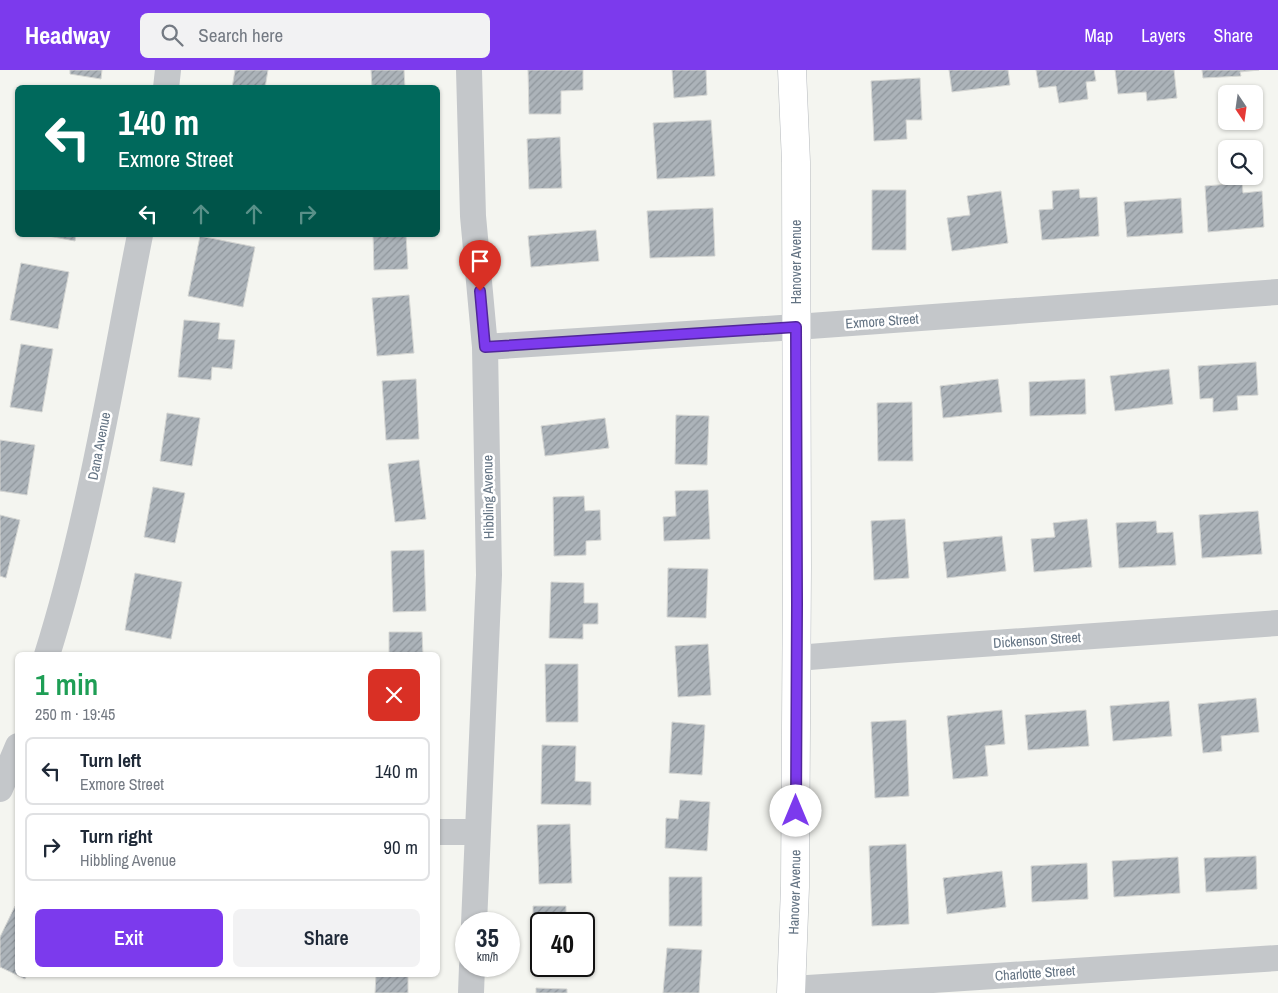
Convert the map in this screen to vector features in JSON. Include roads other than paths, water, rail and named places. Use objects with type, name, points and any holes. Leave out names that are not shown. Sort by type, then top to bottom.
[{"type":"street","points":[[166,85],[168,70]]},
{"type":"street","name":"Hibbling Avenue","points":[[469,70],[473,216],[485,347],[489,575],[474,912]]},
{"type":"street","name":"Hanover Avenue","points":[[791,991],[795,887],[797,658],[796,162],[792,70]]},
{"type":"street","name":"Dana Avenue","points":[[48,652],[64,601],[90,489],[140,237]]},
{"type":"street","name":"Exmore Street","points":[[485,347],[796,327],[1278,292]]},
{"type":"street","name":"Dickenson Street","points":[[797,658],[1278,623]]},
{"type":"street","points":[[0,789],[15,753]]},
{"type":"street","points":[[440,832],[477,832]]},
{"type":"street","name":"Charlotte Street","points":[[791,991],[1278,958]]},
{"type":"street","points":[[471,993],[472,977]]}]
